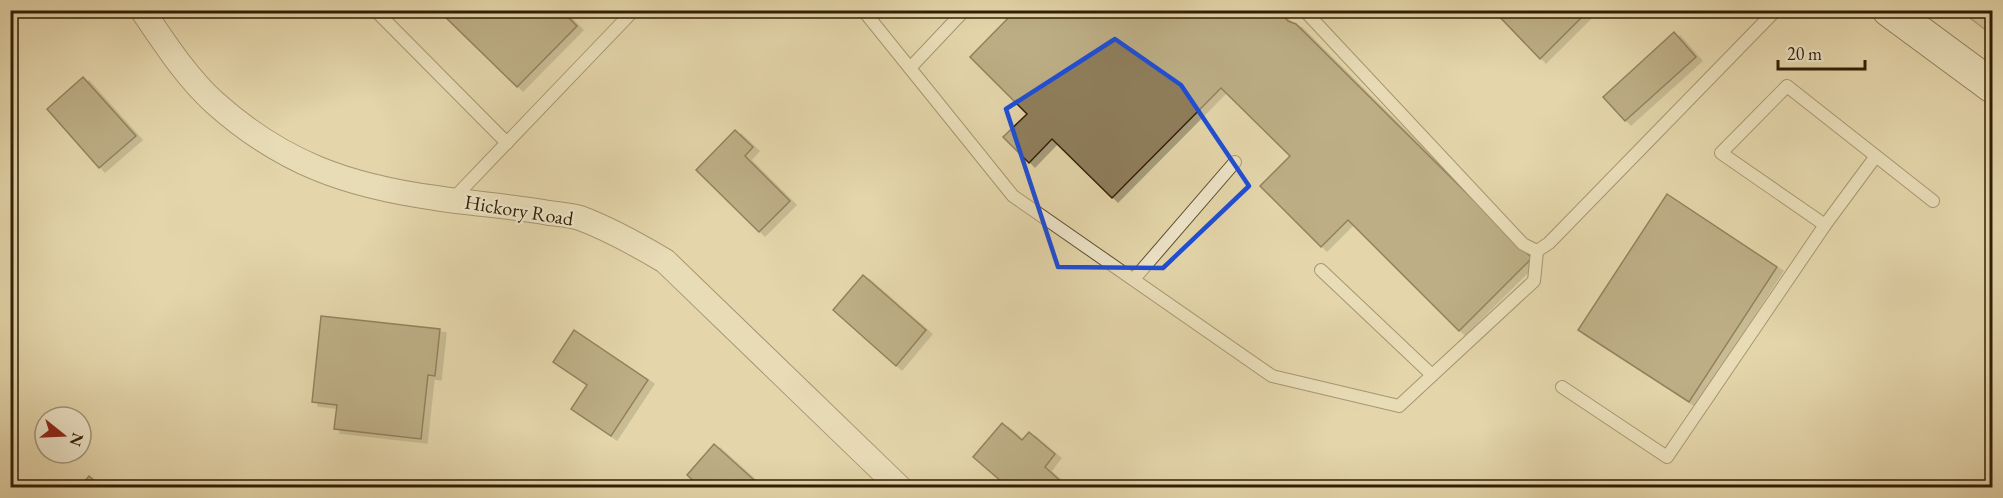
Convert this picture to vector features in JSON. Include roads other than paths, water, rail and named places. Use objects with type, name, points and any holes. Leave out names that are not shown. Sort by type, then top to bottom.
[{"type":"street","name":"Hickory Road","points":[[142,10],[177,59],[214,102],[256,136],[294,159],[335,177],[377,189],[516,207],[579,218],[630,240],[665,261],[900,488]]},
{"type":"street","points":[[1889,10],[1992,86]]},
{"type":"lane","points":[[375,10],[507,143]]},
{"type":"lane","points":[[452,200],[634,10]]},
{"type":"lane","points":[[863,10],[1013,196],[1272,376],[1399,406],[1534,281],[1537,251]]},
{"type":"lane","points":[[910,68],[961,14],[957,10]]},
{"type":"lane","points":[[1304,10],[1523,244],[1537,251]]},
{"type":"lane","points":[[1537,251],[1549,243],[1776,10]]},
{"type":"lane","points":[[1826,225],[1721,153],[1787,86],[1933,201]]},
{"type":"lane","points":[[1562,387],[1667,457],[1876,156]]},
{"type":"lane","points":[[1134,279],[1235,162]]},
{"type":"lane","points":[[1321,270],[1432,375]]}]
